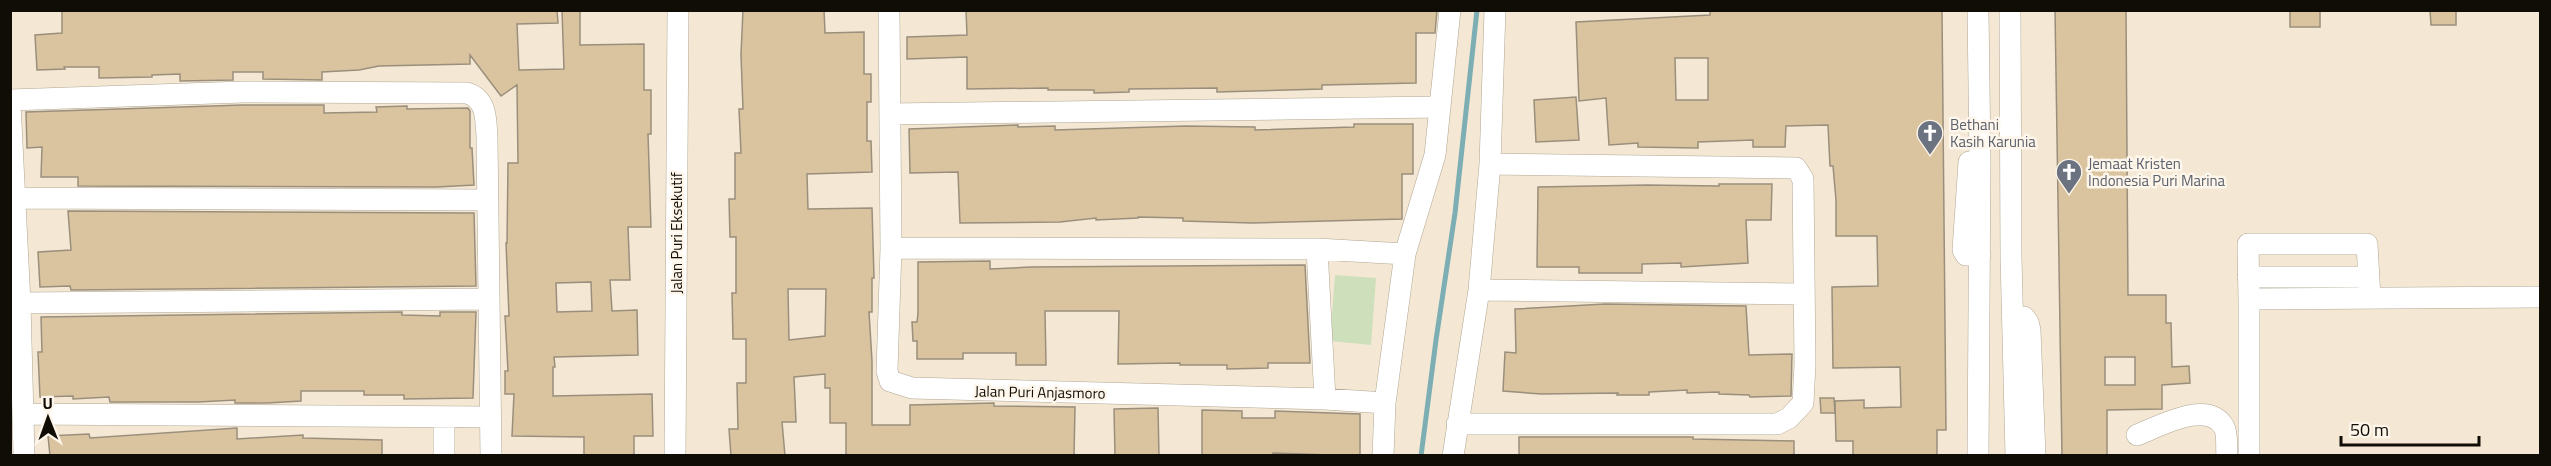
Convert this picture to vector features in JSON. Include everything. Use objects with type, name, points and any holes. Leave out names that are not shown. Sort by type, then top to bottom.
[{"type":"street","name":"Jalan Puri Eksekutif","points":[[675,456],[678,10]]},
{"type":"street","name":"Jalan Puri Anjasmoro","points":[[889,10],[891,248],[887,371],[890,381],[895,385],[912,388],[1325,399],[1385,403]]},
{"type":"street","points":[[1383,456],[1385,403],[1405,254],[1435,155],[1450,10]]},
{"type":"street","points":[[1453,456],[1479,290],[1490,164],[1495,10]]},
{"type":"street","points":[[1978,10],[1980,161],[1971,227],[1980,255],[1978,456]]},
{"type":"street","points":[[2010,10],[2012,316],[2022,365],[2024,416],[2035,456]]},
{"type":"street","points":[[24,456],[16,198],[10,101],[243,92],[467,93],[478,98],[486,118],[491,456]]},
{"type":"street","points":[[1980,95],[2011,95]]},
{"type":"street","points":[[890,114],[1440,107]]},
{"type":"street","points":[[1457,424],[1777,423],[1789,418],[1803,403],[1805,364],[1803,179],[1796,168],[1490,164]]},
{"type":"street","points":[[16,198],[488,200]]},
{"type":"street","points":[[2249,456],[2248,244],[2367,244],[2370,288]]},
{"type":"street","points":[[891,248],[1317,249],[1405,254]]},
{"type":"street","points":[[1317,249],[1325,399]]},
{"type":"street","points":[[2248,277],[2370,288],[2541,297]]},
{"type":"street","points":[[2249,299],[2370,288]]},
{"type":"street","points":[[1479,290],[1803,294]]},
{"type":"street","points":[[20,303],[489,299]]},
{"type":"street","points":[[24,414],[490,417]]},
{"type":"street","points":[[2138,435],[2191,414],[2217,418],[2226,429],[2226,456]]},
{"type":"street","points":[[2016,456],[2024,416]]},
{"type":"street","points":[[444,417],[444,456]]},
{"type":"green space","points":[[1335,275],[1376,278],[1371,345],[1330,341]]},
{"type":"building","points":[[62,10],[557,10],[558,23],[517,24],[519,70],[564,69],[562,10],[580,10],[580,45],[644,44],[644,90],[651,90],[651,134],[648,134],[651,227],[628,227],[630,280],[610,280],[612,311],[637,310],[638,355],[554,357],[553,396],[652,394],[653,436],[634,436],[634,456],[584,456],[584,437],[512,436],[514,394],[505,394],[505,371],[508,371],[505,316],[509,316],[506,243],[508,163],[518,163],[517,85],[501,96],[470,55],[470,64],[379,66],[359,70],[322,72],[322,80],[263,79],[263,72],[233,72],[233,80],[180,81],[180,74],[99,78],[99,67],[37,70],[35,35],[62,33]],"holes":[[[591,282],[592,311],[557,312],[556,283]]]},
{"type":"building","points":[[743,10],[824,10],[825,33],[864,32],[864,74],[871,74],[871,102],[867,102],[867,141],[871,141],[872,172],[807,174],[808,209],[872,208],[874,278],[872,278],[872,312],[869,312],[872,425],[910,425],[910,405],[994,403],[994,406],[1075,407],[1074,456],[846,456],[846,423],[830,423],[830,388],[825,388],[825,374],[794,377],[796,422],[782,422],[785,456],[731,456],[729,429],[738,429],[737,383],[746,383],[746,339],[733,339],[732,293],[736,293],[736,237],[730,237],[729,199],[735,199],[735,153],[741,153],[739,109],[743,109],[741,55]],"holes":[[[788,289],[826,289],[825,336],[789,340]]]},
{"type":"building","points":[[966,10],[1437,10],[1435,33],[1416,33],[1416,83],[1322,85],[1322,89],[1217,92],[1217,88],[1129,89],[1129,92],[1094,93],[1094,90],[1048,90],[1048,88],[967,89],[967,57],[907,59],[907,37],[967,35]]},
{"type":"building","points":[[1710,10],[1942,10],[1946,430],[1937,430],[1937,456],[1853,456],[1853,441],[1836,441],[1835,401],[1864,400],[1864,408],[1901,407],[1900,367],[1833,368],[1832,287],[1878,286],[1877,236],[1836,236],[1836,200],[1833,166],[1830,166],[1828,125],[1786,126],[1785,147],[1753,147],[1753,140],[1698,142],[1698,148],[1638,147],[1638,143],[1609,145],[1606,98],[1579,101],[1576,22],[1710,15]],"holes":[[[1675,58],[1708,58],[1708,100],[1676,100]]]},
{"type":"building","points":[[2055,10],[2126,10],[2128,295],[2166,295],[2166,323],[2171,323],[2172,367],[2189,366],[2190,383],[2162,385],[2162,409],[2107,410],[2107,456],[2062,456]],"holes":[[[2105,357],[2135,357],[2135,385],[2105,385]]]},
{"type":"building","points":[[2290,10],[2320,10],[2320,27],[2290,27]]},
{"type":"building","points":[[2430,10],[2456,10],[2456,25],[2431,25]]},
{"type":"building","points":[[1576,97],[1579,140],[1536,142],[1534,100]]},
{"type":"building","points":[[243,105],[324,105],[324,113],[377,112],[376,107],[468,108],[474,185],[437,187],[78,186],[78,177],[41,177],[42,147],[27,148],[26,112]]},
{"type":"building","points":[[1354,124],[1413,124],[1413,174],[1402,174],[1402,219],[1252,223],[1138,217],[1060,222],[960,223],[958,172],[910,173],[909,129],[1018,125],[1018,127],[1055,126],[1055,130],[1186,126],[1255,127],[1255,130],[1354,127]]},
{"type":"building","points":[[1719,184],[1772,184],[1771,220],[1746,220],[1748,263],[1681,267],[1681,263],[1642,264],[1642,273],[1579,273],[1579,267],[1537,267],[1538,187],[1719,186]]},
{"type":"building","points":[[68,211],[474,213],[476,286],[71,290],[70,286],[40,287],[38,252],[71,250]]},
{"type":"building","points":[[990,261],[990,269],[1305,265],[1310,363],[1268,363],[1268,368],[1227,369],[1227,365],[1118,364],[1119,311],[1045,311],[1046,365],[1016,365],[1016,353],[963,353],[963,359],[917,359],[917,341],[913,341],[912,322],[917,322],[918,313],[918,262]]},
{"type":"building","points":[[1605,304],[1746,306],[1749,355],[1792,354],[1791,396],[1750,397],[1749,395],[1719,394],[1719,392],[1687,393],[1687,390],[1649,392],[1649,395],[1541,394],[1503,391],[1505,352],[1516,353],[1515,309]]},
{"type":"building","points":[[402,312],[402,315],[440,316],[440,312],[476,312],[473,398],[404,399],[404,395],[364,395],[364,391],[301,391],[301,401],[267,403],[235,403],[235,400],[110,402],[109,397],[73,399],[73,396],[40,397],[38,352],[42,352],[41,317]]},
{"type":"building","points":[[1820,398],[1834,398],[1835,413],[1821,413]]},
{"type":"building","points":[[1158,408],[1159,456],[1115,456],[1114,409]]},
{"type":"building","points":[[1202,410],[1242,411],[1242,418],[1275,418],[1275,411],[1360,414],[1360,456],[1273,453],[1273,456],[1202,456]]},
{"type":"building","points":[[237,428],[237,439],[303,435],[303,438],[382,440],[382,456],[50,456],[48,436],[89,434],[90,438]]},
{"type":"building","points":[[1519,437],[1693,437],[1693,439],[1794,441],[1794,456],[1519,456]]},
{"type":"waterway","points":[[1421,456],[1455,213],[1477,10]]},
{"type":"place","name":"Bethani Kasih Karunia","points":[[1930,156]]},
{"type":"place","name":"Jemaat Kristen Indonesia Puri Marina","points":[[2069,195]]}]
